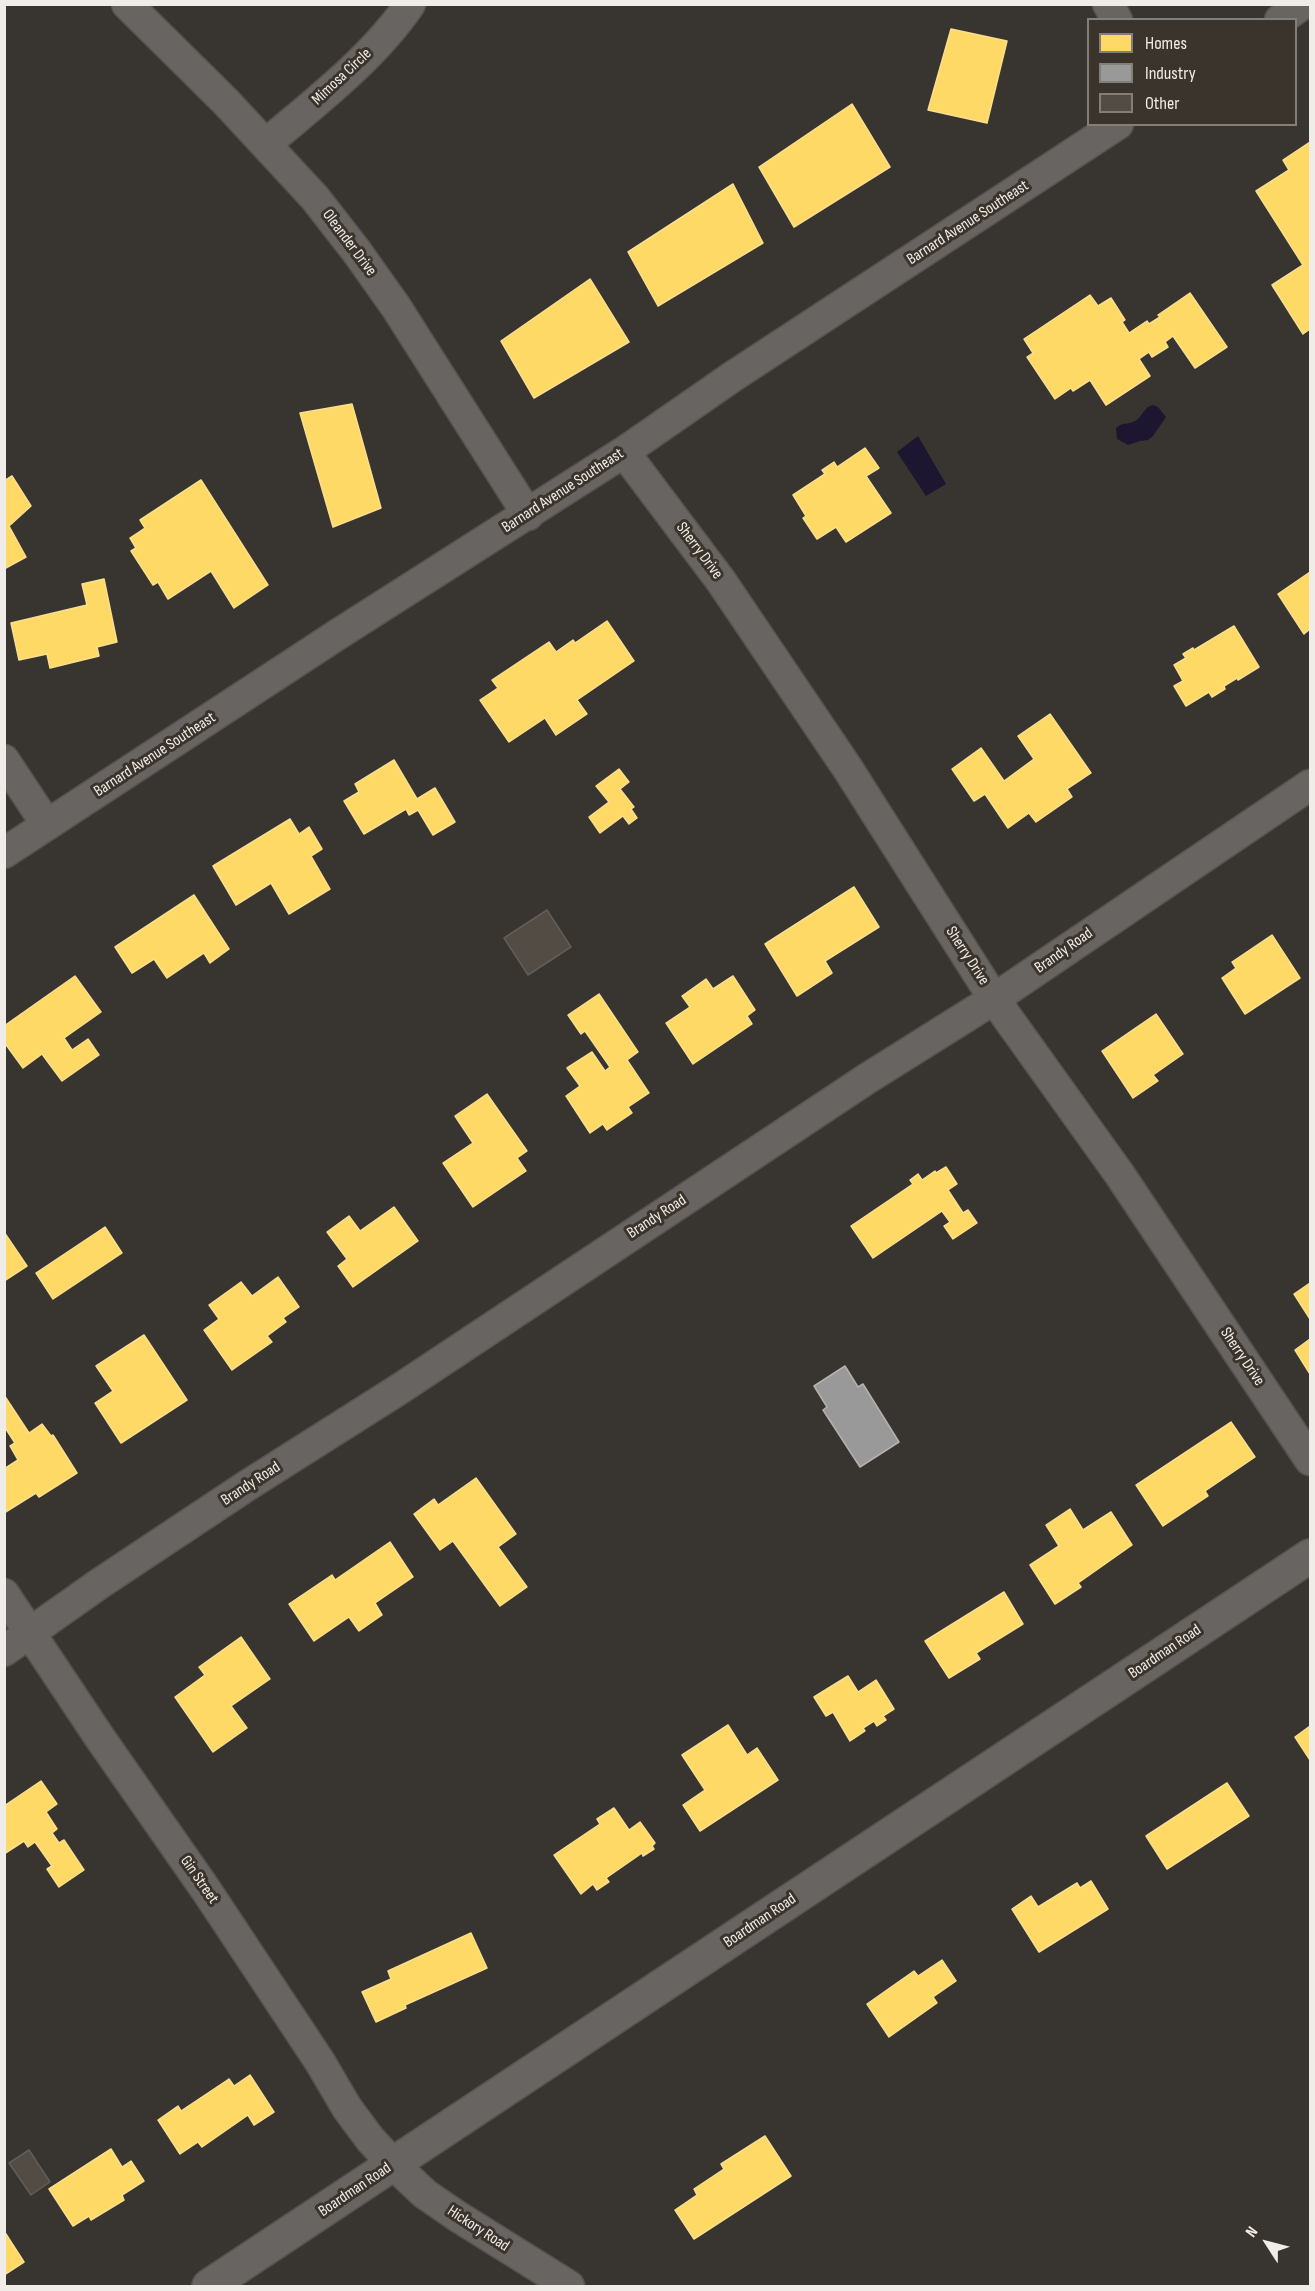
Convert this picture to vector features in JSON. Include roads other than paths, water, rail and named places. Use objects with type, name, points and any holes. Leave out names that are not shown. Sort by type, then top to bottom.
[{"type":"street","name":"Oleander Drive","points":[[127,4],[267,143],[315,198],[357,252],[396,308],[528,515]]},
{"type":"street","name":"Mimosa Circle","points":[[267,143],[331,90],[398,22],[410,4]]},
{"type":"street","points":[[1108,4],[1117,18]]},
{"type":"street","points":[[1283,18],[1303,4]]},
{"type":"street","name":"Barnard Avenue Southeast","points":[[4,853],[340,633],[528,515],[732,377],[1115,126]]},
{"type":"street","name":"Sherry Drive","points":[[624,452],[728,591],[848,770],[994,999],[1120,1175],[1311,1460]]},
{"type":"street","points":[[4,760],[48,825]]},
{"type":"street","name":"Brandy Road","points":[[4,1651],[99,1584],[248,1485],[399,1390],[858,1084],[994,999],[1311,785]]},
{"type":"street","name":"Boardman Road","points":[[209,2286],[1311,1556]]},
{"type":"street","name":"Gin Street","points":[[4,1594],[100,1738],[206,1890],[320,2062],[347,2108],[393,2164]]},
{"type":"street","name":"Hickory Road","points":[[393,2164],[425,2193],[457,2216],[569,2286]]}]
